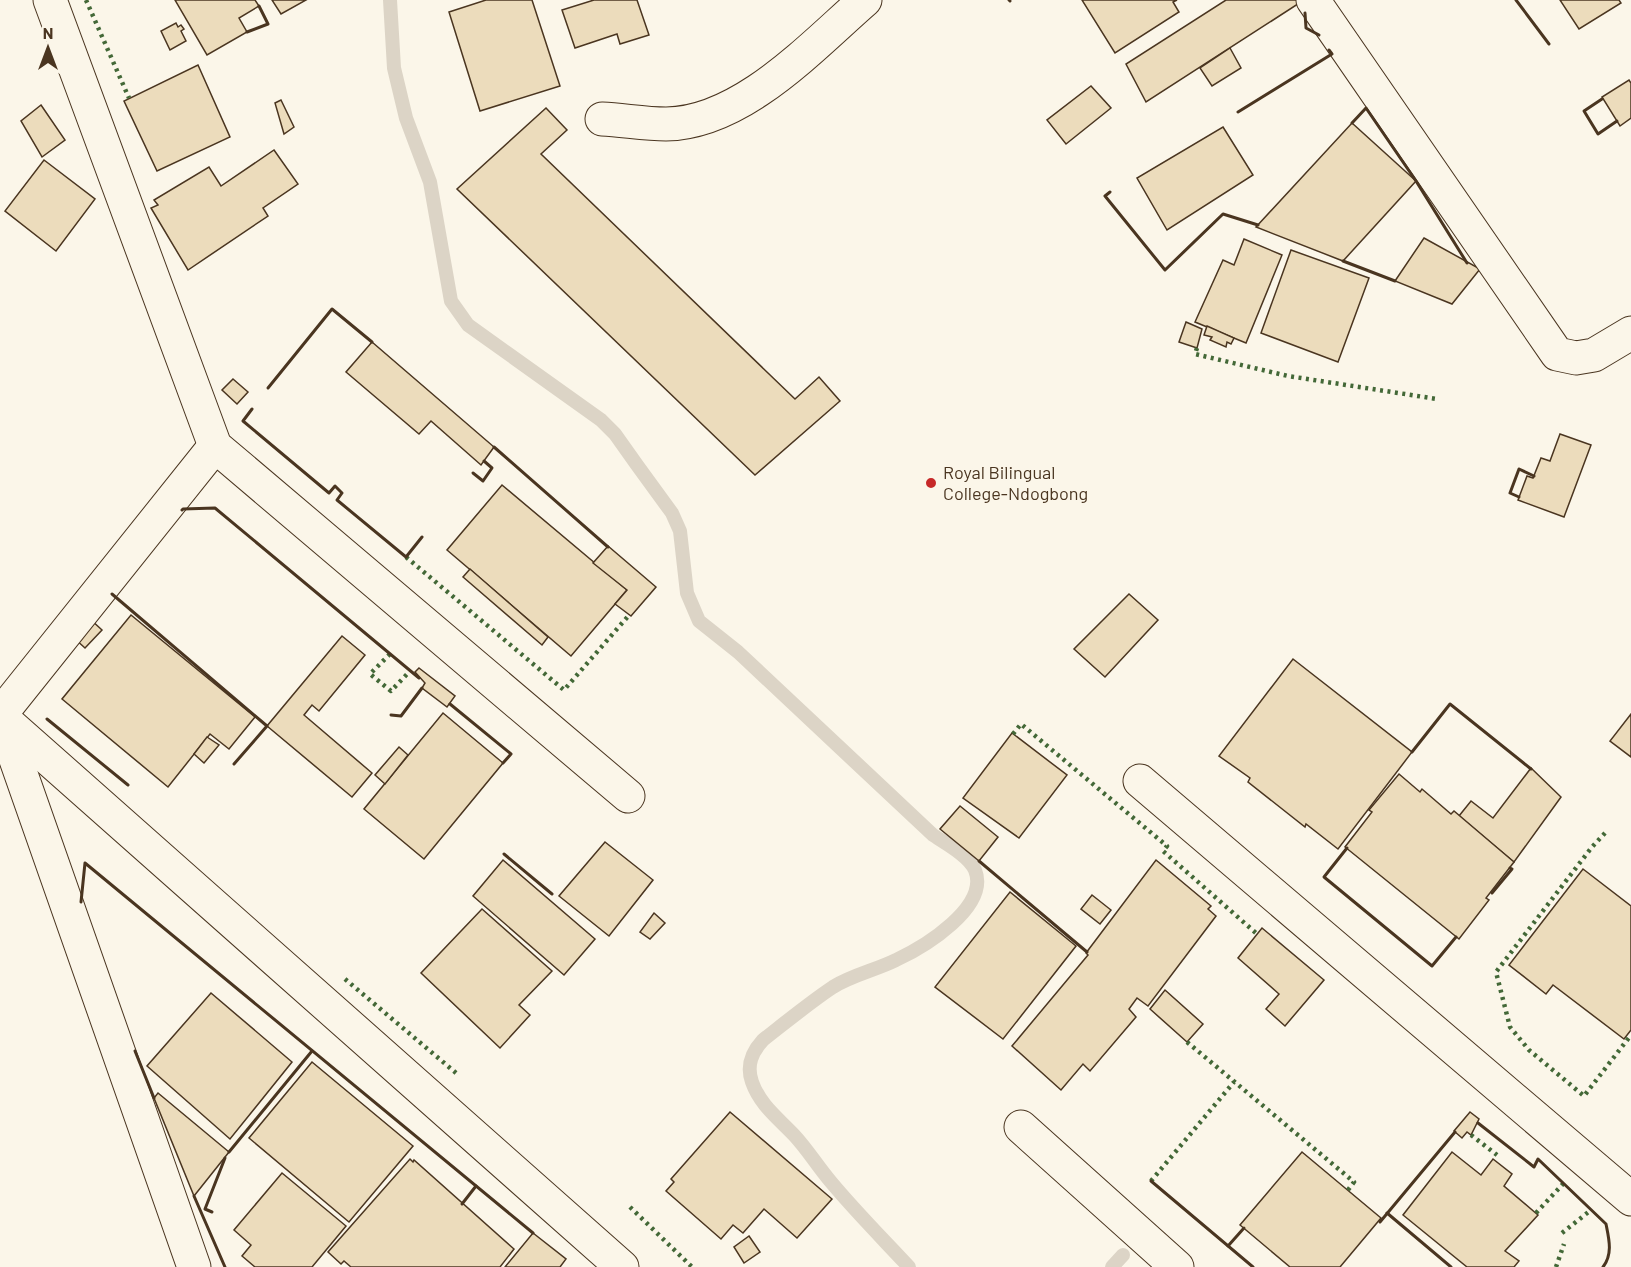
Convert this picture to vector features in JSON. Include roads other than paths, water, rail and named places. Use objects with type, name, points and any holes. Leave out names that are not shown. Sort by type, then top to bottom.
[{"type":"street","points":[[50,0],[215,446],[628,796]]},
{"type":"street","points":[[602,119],[668,124],[714,116],[767,86],[865,0]]},
{"type":"street","points":[[1313,0],[1557,354],[1575,358],[1594,355],[1631,333]]},
{"type":"street","points":[[0,716],[215,446]]},
{"type":"street","points":[[0,716],[194,1267]]},
{"type":"street","points":[[0,716],[622,1267]]},
{"type":"street","points":[[1140,781],[1631,1199]]},
{"type":"street","points":[[1021,1127],[1177,1267]]},
{"type":"waterway","points":[[390,0],[394,68],[406,118],[430,182],[451,301],[468,325],[601,420],[615,434],[672,513],[680,531],[687,593],[699,621],[738,652],[933,835],[962,855],[975,870],[977,884],[973,898],[952,924],[908,954],[848,979],[824,993],[763,1040],[753,1054],[750,1064],[750,1076],[755,1090],[770,1111],[799,1141],[850,1204],[909,1267]]},
{"type":"waterway","points":[[1112,1267],[1123,1255]]},
{"type":"place","name":"Royal Bilingual College-Ndogbong","points":[[931,483]]}]
